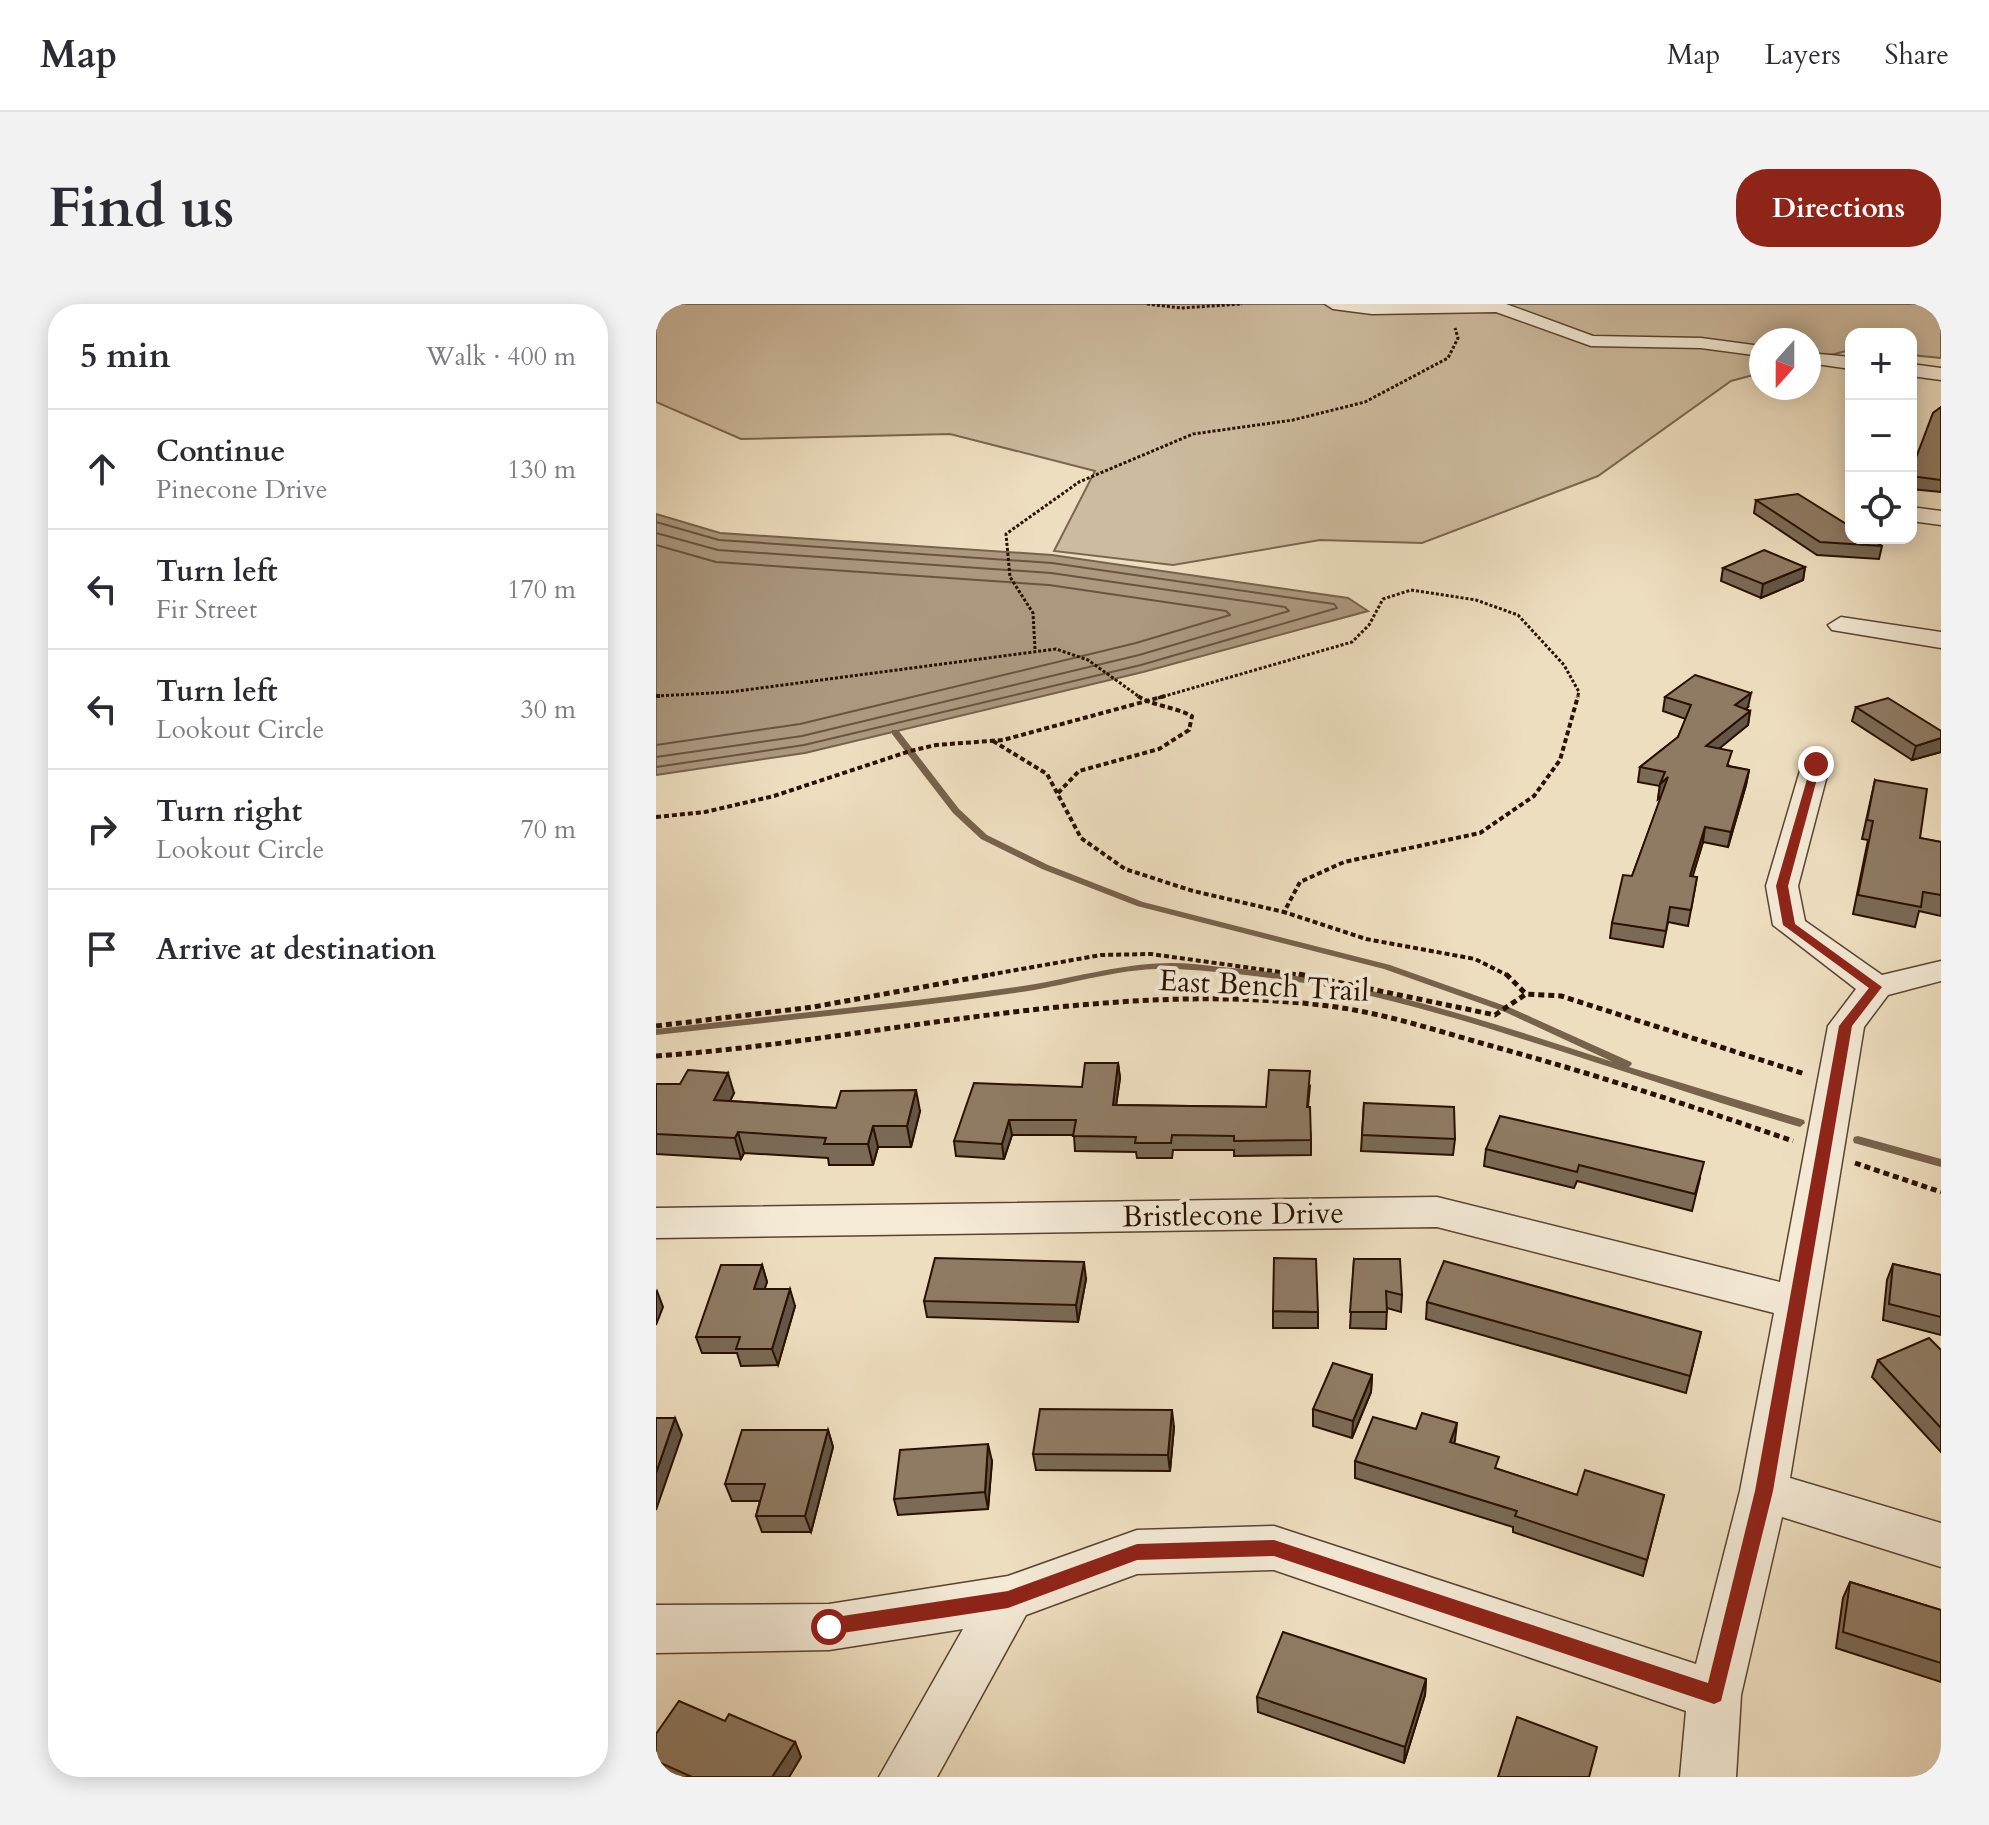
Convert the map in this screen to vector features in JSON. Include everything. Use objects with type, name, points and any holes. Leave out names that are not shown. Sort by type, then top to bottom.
[{"type":"street","points":[[1333,304],[1372,309],[1509,309],[1591,341],[1701,343],[1749,349]]},
{"type":"street","points":[[1821,359],[1845,362]]},
{"type":"street","points":[[1917,371],[1941,374]]},
{"type":"street","points":[[1917,515],[1941,518]]},
{"type":"street","points":[[1841,625],[1941,640]]},
{"type":"street","points":[[1816,764],[1782,886],[1789,925],[1876,987]]},
{"type":"street","points":[[1708,1777],[1714,1695],[1764,1491],[1846,1026],[1876,987],[1941,971]]},
{"type":"street","name":"Bristlecone Drive","points":[[656,1223],[1437,1212],[1798,1303]]},
{"type":"street","points":[[1764,1491],[1941,1545]]},
{"type":"street","points":[[656,1629],[829,1627],[1008,1599],[1137,1552],[1274,1548],[1714,1695]]},
{"type":"street","points":[[907,1777],[1008,1599]]},
{"type":"path","points":[[1147,304],[1181,308],[1242,304]]},
{"type":"path","points":[[1035,649],[1033,613],[1010,577],[1006,534],[1079,482],[1178,440],[1237,425],[1293,420],[1365,402],[1415,378],[1448,358],[1458,338],[1450,307]]},
{"type":"path","points":[[656,817],[705,812],[774,796],[936,745],[993,741],[1352,642],[1369,625],[1383,599],[1411,590],[1476,600],[1518,615],[1564,665],[1579,692],[1571,730],[1560,760],[1534,796],[1480,833],[1344,862],[1300,882],[1284,912]]},
{"type":"path","points":[[656,696],[730,692],[1035,649],[1056,649],[1088,660],[1145,701],[1171,705],[1192,716],[1189,730],[1159,749],[1079,771],[1058,793]]},
{"type":"path","points":[[993,741],[1047,774],[1081,838],[1125,869],[1193,891],[1284,912],[1366,939],[1492,965],[1516,979],[1526,994]]},
{"type":"path","points":[[656,1026],[813,1007],[1101,955],[1151,954],[1283,971],[1495,1015],[1526,994],[1561,996],[1836,1084]]},
{"type":"path","name":"East Bench Trail","points":[[656,1056],[741,1050],[1074,1006],[1163,999],[1327,1006],[1382,1015],[1629,1084],[1941,1192]]},
{"type":"shaded area","points":[[656,304],[1941,304],[1941,358],[1917,356],[1917,328],[1845,328],[1845,351],[1821,357],[1821,328],[1749,328],[1749,376],[1731,381],[1598,476],[1422,543],[1320,540],[1173,565],[1054,551],[1095,471],[950,434],[741,439],[656,402]]},
{"type":"water","points":[[656,514],[720,533],[1052,555],[1348,598],[1368,611],[1143,672],[805,753],[656,775]]},
{"type":"building","points":[[1941,407],[1941,480],[1917,477],[1917,455],[1933,413]]},
{"type":"building","points":[[1798,494],[1845,523],[1845,544],[1820,542],[1756,500]]},
{"type":"building","points":[[1764,550],[1805,567],[1763,584],[1723,568]]},
{"type":"building","points":[[1695,675],[1751,693],[1735,705],[1750,711],[1706,746],[1732,751],[1727,766],[1749,770],[1731,832],[1705,827],[1690,876],[1697,877],[1691,910],[1670,907],[1666,931],[1612,923],[1623,875],[1632,876],[1668,777],[1660,784],[1665,772],[1640,767],[1678,737],[1691,705],[1665,697]]},
{"type":"building","points":[[1888,698],[1941,731],[1941,738],[1916,746],[1856,707]]},
{"type":"building","points":[[1875,780],[1927,789],[1920,838],[1941,842],[1941,895],[1923,892],[1921,907],[1858,895],[1873,821],[1867,820]]},
{"type":"building","points":[[1085,1063],[1118,1063],[1113,1105],[1266,1107],[1269,1070],[1310,1071],[1307,1107],[1310,1107],[1311,1140],[1234,1141],[1234,1136],[1172,1135],[1171,1143],[1135,1143],[1136,1137],[1073,1136],[1076,1120],[1009,1120],[1002,1144],[954,1141],[974,1083],[1082,1087]]},
{"type":"building","points":[[688,1070],[728,1073],[714,1100],[836,1108],[841,1091],[916,1090],[907,1126],[873,1126],[868,1144],[824,1144],[826,1138],[738,1132],[735,1138],[656,1134],[656,1084],[680,1084]]},
{"type":"building","points":[[1364,1103],[1454,1107],[1455,1139],[1362,1135]]},
{"type":"building","points":[[1500,1116],[1704,1162],[1695,1194],[1579,1165],[1577,1172],[1486,1149]]},
{"type":"building","points":[[935,1258],[1084,1262],[1076,1305],[924,1301]]},
{"type":"building","points":[[1274,1258],[1316,1259],[1318,1312],[1273,1311]]},
{"type":"building","points":[[1354,1259],[1400,1259],[1402,1295],[1386,1291],[1387,1312],[1350,1312]]},
{"type":"building","points":[[1444,1261],[1701,1332],[1690,1376],[1427,1302]]},
{"type":"building","points":[[1893,1264],[1941,1275],[1941,1317],[1889,1304]]},
{"type":"building","points":[[721,1265],[762,1265],[754,1289],[790,1289],[772,1349],[736,1349],[740,1337],[696,1337]]},
{"type":"building","points":[[1929,1338],[1941,1350],[1941,1428],[1878,1360]]},
{"type":"building","points":[[1333,1363],[1372,1375],[1353,1421],[1313,1409]]},
{"type":"building","points":[[1040,1409],[1172,1410],[1168,1455],[1033,1454]]},
{"type":"building","points":[[1422,1413],[1457,1423],[1450,1442],[1499,1457],[1495,1468],[1577,1495],[1585,1470],[1664,1495],[1647,1560],[1515,1516],[1517,1511],[1355,1461],[1373,1417],[1416,1429]]},
{"type":"building","points":[[656,1418],[675,1418],[656,1473]]},
{"type":"building","points":[[742,1430],[828,1430],[805,1516],[756,1516],[765,1484],[725,1484]]},
{"type":"building","points":[[988,1444],[985,1492],[894,1499],[900,1450]]},
{"type":"building","points":[[1850,1582],[1941,1610],[1941,1663],[1843,1632]]},
{"type":"building","points":[[1283,1632],[1426,1679],[1405,1747],[1257,1697]]},
{"type":"building","points":[[679,1701],[725,1721],[729,1714],[795,1742],[772,1777],[692,1777],[656,1761],[656,1734]]},
{"type":"building","points":[[1517,1717],[1597,1747],[1589,1777],[1498,1777]]},
{"type":"waterway","points":[[895,732],[956,811],[984,837],[1045,867],[1140,904],[1387,967],[1508,1010],[1627,1064]]},
{"type":"waterway","points":[[656,1032],[1017,990],[1156,966],[1254,972],[1333,985],[1412,1004],[1800,1123]]},
{"type":"waterway","points":[[1858,1140],[1941,1163]]},
{"type":"route","points":[[829,1627],[1008,1599],[1137,1552],[1274,1548],[1714,1695],[1764,1491],[1846,1026],[1876,987],[1789,925],[1782,886],[1816,764]]}]
